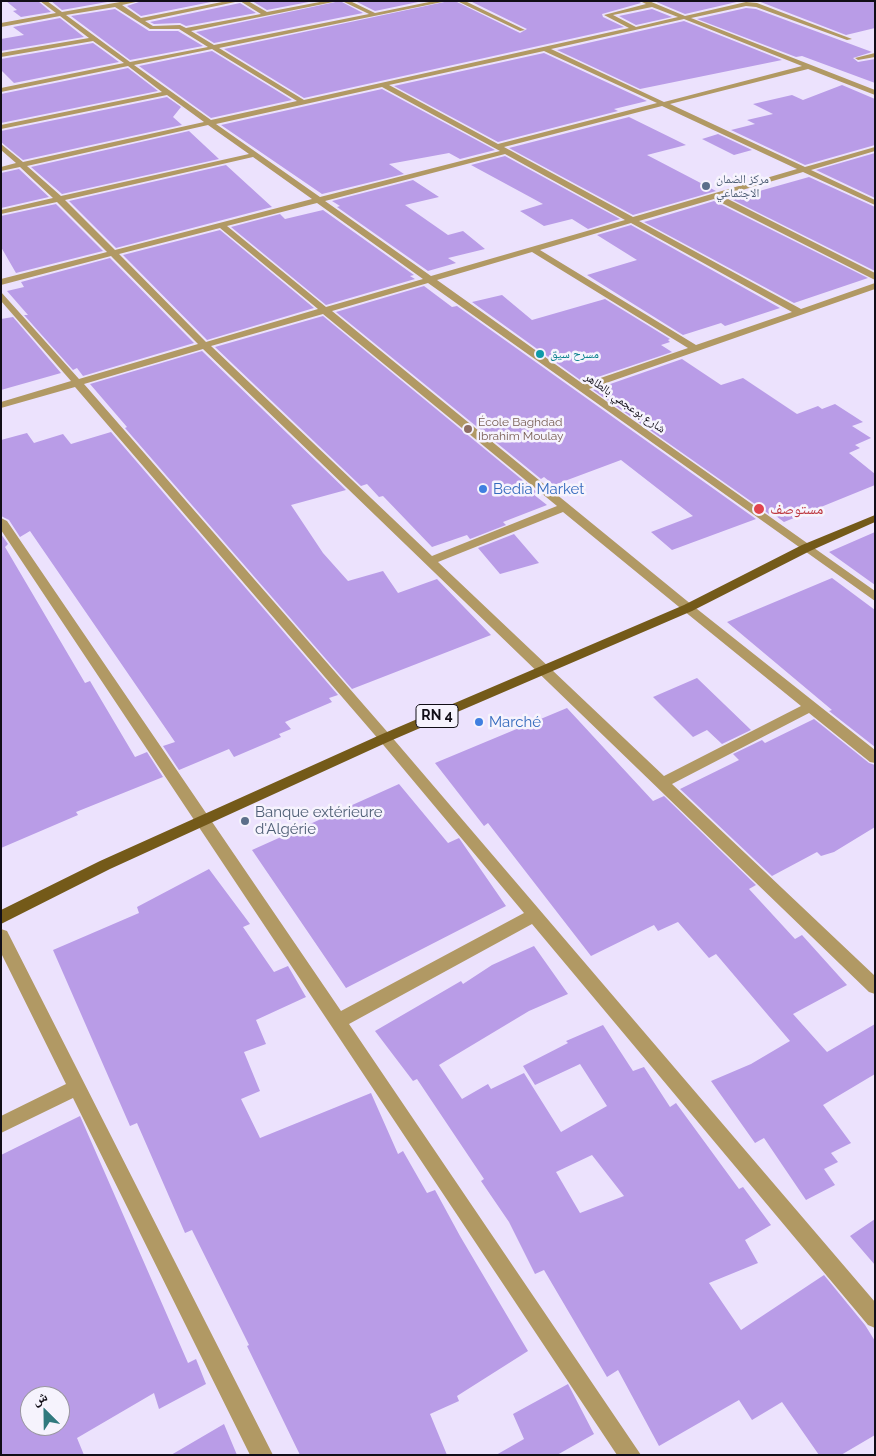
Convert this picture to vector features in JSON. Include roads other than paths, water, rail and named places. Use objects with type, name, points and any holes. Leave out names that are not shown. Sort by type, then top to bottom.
[{"type":"main road","name":"RN 4","points":[[1,918],[105,865],[385,738],[688,608],[806,548],[875,518]]},
{"type":"street","name":"شارع بوعجمي بالطاهر","points":[[43,1],[428,280],[875,597]]},
{"type":"street","points":[[1,25],[137,1]]},
{"type":"street","points":[[139,20],[237,1]]},
{"type":"street","points":[[242,1],[266,14]]},
{"type":"street","points":[[185,30],[335,1]]},
{"type":"street","points":[[345,1],[375,15]]},
{"type":"street","points":[[1,90],[444,1]]},
{"type":"street","points":[[460,1],[522,30]]},
{"type":"street","points":[[643,1],[875,93]]},
{"type":"street","points":[[1,169],[752,4],[849,39]]},
{"type":"street","points":[[117,5],[154,29],[176,27],[185,30],[304,103]]},
{"type":"street","points":[[636,29],[607,15],[651,5]]},
{"type":"street","points":[[1,56],[94,39]]},
{"type":"street","points":[[546,49],[875,203]]},
{"type":"street","points":[[858,58],[875,55]]},
{"type":"street","points":[[496,147],[806,67]]},
{"type":"street","points":[[384,85],[800,312]]},
{"type":"street","points":[[1,128],[168,93]]},
{"type":"street","points":[[1,146],[58,199],[204,345],[875,987]]},
{"type":"street","points":[[1,404],[875,149]]},
{"type":"street","points":[[1,282],[505,152]]},
{"type":"street","points":[[1,212],[254,155]]},
{"type":"street","points":[[715,196],[875,277]]},
{"type":"street","points":[[222,226],[326,309],[688,608],[875,758]]},
{"type":"street","points":[[533,249],[695,348]]},
{"type":"street","points":[[582,388],[875,286]]},
{"type":"street","points":[[1,295],[75,383],[385,738],[875,1318]]},
{"type":"street","points":[[430,561],[565,507]]},
{"type":"street","points":[[1,521],[630,1455]]},
{"type":"street","points":[[662,783],[811,706]]},
{"type":"street","points":[[338,1022],[534,915]]},
{"type":"street","points":[[1,936],[262,1455]]},
{"type":"street","points":[[1,1125],[77,1087]]},
{"type":"place","name":"مركز الضمان الاجتماعي","points":[[706,186]]},
{"type":"place","name":"مسرح سيق","points":[[540,354]]},
{"type":"place","name":"École Baghdad Ibrahim Moulay","points":[[468,429]]},
{"type":"place","name":"Bedia Market","points":[[483,489]]},
{"type":"place","name":"مستوصف","points":[[759,509]]},
{"type":"place","name":"Marché","points":[[479,722]]},
{"type":"place","name":"Banque extérieure d'Algérie","points":[[245,821]]}]
